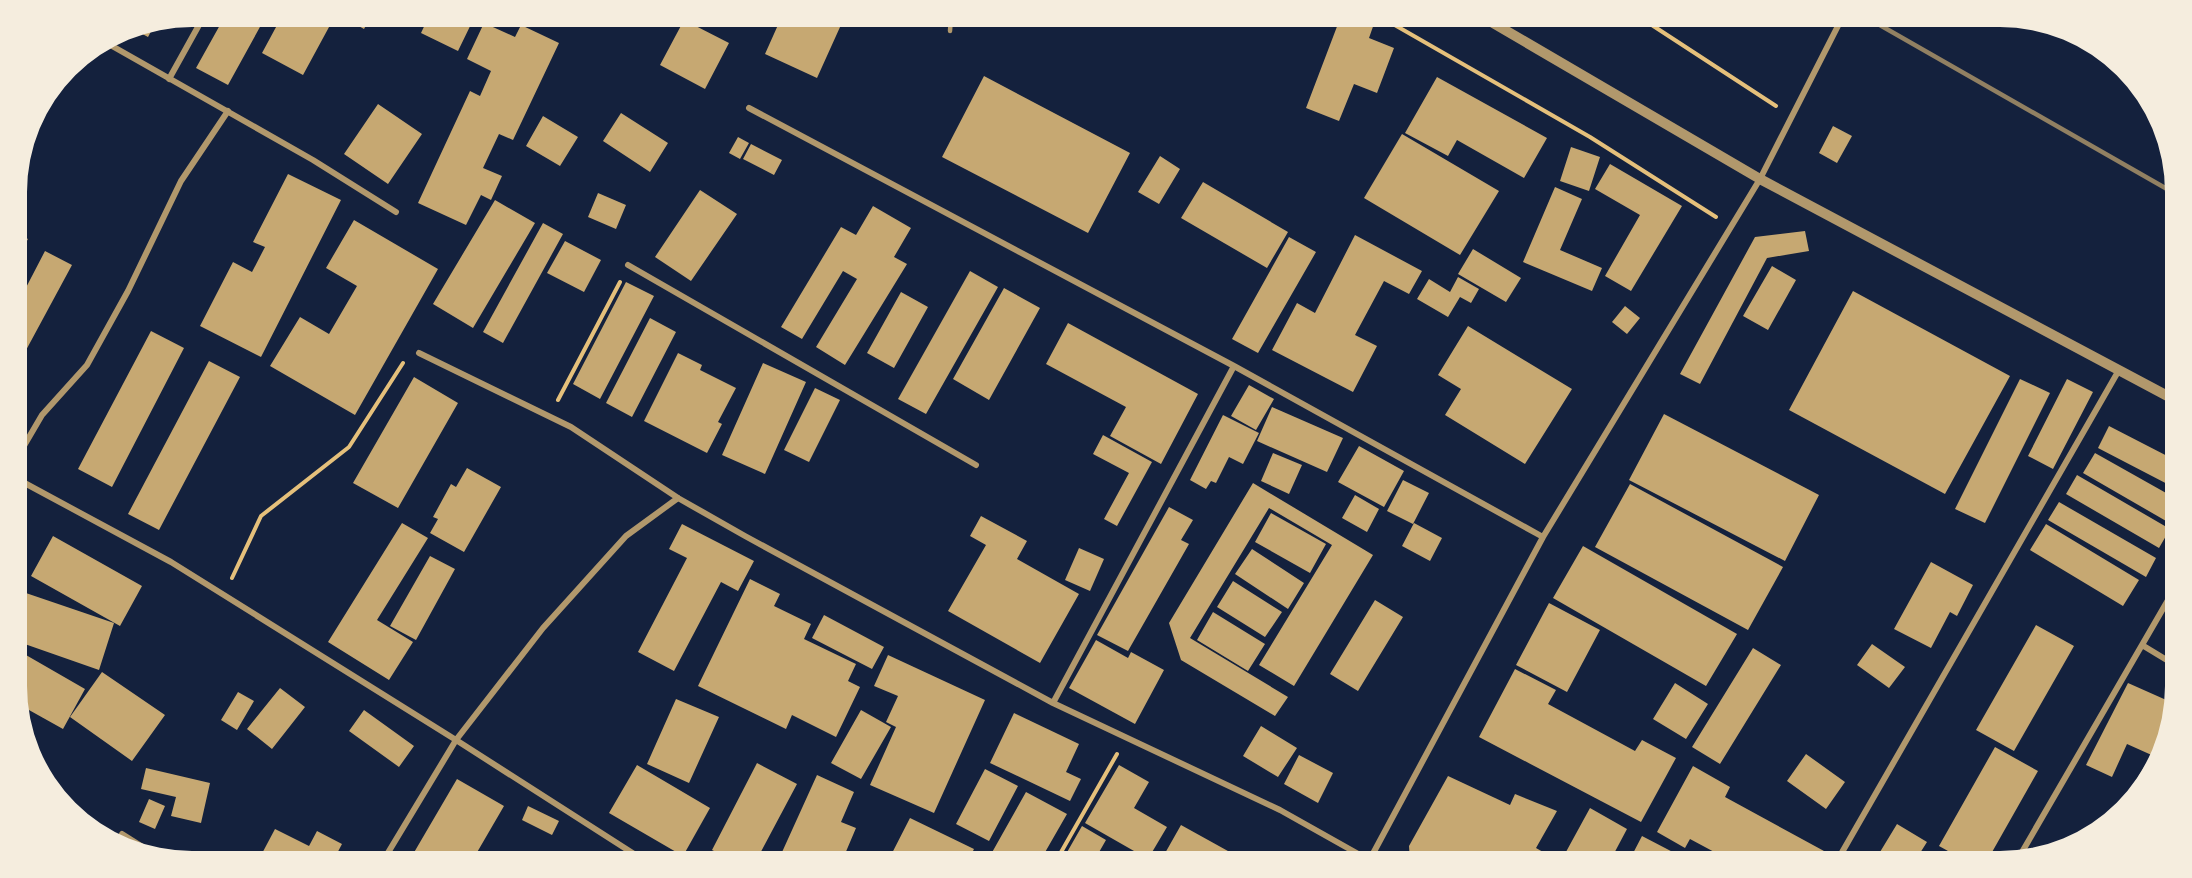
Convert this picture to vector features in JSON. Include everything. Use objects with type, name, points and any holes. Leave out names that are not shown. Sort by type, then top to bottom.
[{"type":"street","points":[[169,79],[198,27]]},
{"type":"street","points":[[1500,27],[1760,180],[2165,395]]},
{"type":"street","points":[[1374,851],[1543,537],[1760,180],[1837,27]]},
{"type":"street","points":[[114,47],[228,111],[396,212]]},
{"type":"street","points":[[749,108],[1234,366],[1543,537]]},
{"type":"street","points":[[27,441],[42,415],[87,365],[128,291],[181,181],[228,111]]},
{"type":"street","points":[[628,266],[976,465]]},
{"type":"street","points":[[419,353],[571,427],[678,498],[1053,703],[1280,810],[1352,851]]},
{"type":"street","points":[[1053,703],[1234,366]]},
{"type":"street","points":[[1843,851],[2119,370]]},
{"type":"street","points":[[27,485],[171,562],[629,851]]},
{"type":"street","points":[[389,851],[456,740],[543,628],[626,536],[678,498]]},
{"type":"street","points":[[2023,850],[2165,605]]},
{"type":"street","points":[[2142,645],[2165,659]]},
{"type":"street","points":[[122,834],[127,837]]},
{"type":"lane","points":[[950,27],[950,32]]},
{"type":"path","points":[[1398,27],[1590,137],[1732,227]]},
{"type":"path","points":[[1655,27],[1792,116]]},
{"type":"path","points":[[549,417],[628,266]]},
{"type":"path","points":[[224,595],[261,516],[349,447],[402,364],[419,353]]},
{"type":"path","points":[[1062,851],[1126,737]]},
{"type":"building","points":[[219,27],[260,27],[228,85],[196,68]]},
{"type":"building","points":[[276,27],[329,27],[303,75],[262,53]]},
{"type":"building","points":[[424,27],[470,27],[458,51],[421,33]]},
{"type":"building","points":[[482,27],[493,27],[515,37],[520,27],[525,27],[559,43],[513,140],[499,134],[483,168],[502,176],[491,200],[481,195],[466,225],[418,203],[470,91],[480,96],[491,71],[467,59]]},
{"type":"building","points":[[680,27],[698,27],[729,43],[705,89],[660,65]]},
{"type":"building","points":[[777,27],[840,27],[817,78],[765,54]]},
{"type":"building","points":[[1337,27],[1373,27],[1369,38],[1394,48],[1377,93],[1354,84],[1339,121],[1306,108]]},
{"type":"building","points":[[984,76],[1130,153],[1088,233],[942,157]]},
{"type":"building","points":[[1437,77],[1547,138],[1524,178],[1457,140],[1448,156],[1405,133]]},
{"type":"building","points":[[378,104],[422,134],[388,184],[344,154]]},
{"type":"building","points":[[621,113],[668,143],[650,172],[603,141]]},
{"type":"building","points":[[543,116],[578,137],[560,166],[526,146]]},
{"type":"building","points":[[1833,126],[1852,136],[1837,163],[1819,153]]},
{"type":"building","points":[[1402,134],[1499,191],[1460,255],[1364,198]]},
{"type":"building","points":[[738,137],[749,143],[740,159],[729,153]]},
{"type":"building","points":[[751,144],[782,160],[774,175],[743,159]]},
{"type":"building","points":[[1571,147],[1600,157],[1589,191],[1560,181]]},
{"type":"building","points":[[1160,156],[1180,169],[1159,204],[1138,192]]},
{"type":"building","points":[[1610,164],[1682,206],[1631,291],[1605,276],[1640,215],[1595,189]]},
{"type":"building","points":[[288,174],[341,200],[261,357],[200,326],[233,262],[252,272],[265,247],[253,242]]},
{"type":"building","points":[[1203,182],[1288,232],[1267,268],[1181,218]]},
{"type":"building","points":[[1555,187],[1582,199],[1560,250],[1602,268],[1592,291],[1523,262]]},
{"type":"building","points":[[700,190],[737,214],[691,281],[655,257]]},
{"type":"building","points":[[598,193],[626,205],[616,229],[588,217]]},
{"type":"building","points":[[495,200],[535,223],[473,328],[433,304]]},
{"type":"building","points":[[873,206],[911,228],[894,257],[907,264],[845,365],[816,347],[857,279],[843,271],[802,339],[781,327],[841,227],[856,235]]},
{"type":"building","points":[[354,220],[438,269],[355,415],[270,366],[300,317],[329,334],[357,286],[326,268]]},
{"type":"building","points":[[543,223],[563,234],[503,343],[483,332]]},
{"type":"building","points":[[1805,231],[1809,251],[1767,258],[1700,384],[1680,374],[1755,237]]},
{"type":"building","points":[[1355,235],[1422,271],[1409,294],[1384,281],[1355,335],[1377,346],[1353,392],[1272,350],[1297,303],[1315,313]]},
{"type":"building","points":[[1289,237],[1316,252],[1258,353],[1232,339]]},
{"type":"building","points":[[565,241],[601,260],[584,292],[547,273]]},
{"type":"building","points":[[1473,249],[1521,278],[1506,302],[1458,274]]},
{"type":"building","points":[[45,251],[72,265],[27,348],[27,286]]},
{"type":"building","points":[[1772,266],[1796,280],[1768,330],[1743,316]]},
{"type":"building","points":[[970,271],[998,287],[926,414],[898,399]]},
{"type":"building","points":[[1458,277],[1479,289],[1471,303],[1460,297],[1448,317],[1417,299],[1429,279],[1450,292]]},
{"type":"building","points":[[626,282],[654,296],[600,399],[573,384]]},
{"type":"building","points":[[1004,288],[1040,308],[989,400],[953,379]]},
{"type":"building","points":[[1853,291],[2010,376],[1945,494],[1789,410]]},
{"type":"building","points":[[901,292],[928,307],[894,368],[867,353]]},
{"type":"building","points":[[1625,306],[1640,318],[1627,334],[1612,322]]},
{"type":"building","points":[[650,318],[676,332],[632,417],[606,403]]},
{"type":"building","points":[[1068,323],[1198,394],[1161,464],[1110,436],[1126,407],[1046,364]]},
{"type":"building","points":[[1468,326],[1572,389],[1525,464],[1445,415],[1461,389],[1438,375]]},
{"type":"building","points":[[151,331],[184,348],[112,487],[78,469]]},
{"type":"building","points":[[678,353],[702,365],[700,370],[736,388],[718,422],[722,424],[707,453],[644,421]]},
{"type":"building","points":[[209,361],[240,377],[159,530],[128,514]]},
{"type":"building","points":[[763,363],[806,382],[765,474],[722,455]]},
{"type":"building","points":[[414,377],[458,403],[398,508],[353,483]]},
{"type":"building","points":[[2020,379],[2050,393],[1985,523],[1955,509]]},
{"type":"building","points":[[2067,379],[2093,392],[2053,469],[2028,456]]},
{"type":"building","points":[[1249,385],[1274,399],[1256,430],[1231,416]]},
{"type":"building","points":[[815,388],[840,400],[809,462],[784,450]]},
{"type":"building","points":[[1272,407],[1343,438],[1327,472],[1257,441]]},
{"type":"building","points":[[1664,414],[1819,495],[1785,561],[1629,480]]},
{"type":"building","points":[[1223,415],[1259,433],[1243,464],[1229,457],[1216,483],[1211,481],[1206,489],[1190,480]]},
{"type":"building","points":[[2109,426],[2165,455],[2165,483],[2098,448]]},
{"type":"building","points":[[1103,435],[1152,462],[1117,526],[1104,519],[1129,473],[1093,454]]},
{"type":"building","points":[[1359,446],[1404,471],[1384,507],[1338,482]]},
{"type":"building","points":[[1273,453],[1302,465],[1289,494],[1261,481]]},
{"type":"building","points":[[2095,453],[2165,492],[2165,520],[2083,473]]},
{"type":"building","points":[[467,468],[501,487],[464,552],[430,533],[438,519],[433,517],[451,484],[456,487]]},
{"type":"building","points":[[2077,475],[2165,526],[2165,538],[2159,548],[2066,494]]},
{"type":"building","points":[[1403,480],[1429,493],[1413,524],[1387,511]]},
{"type":"building","points":[[1253,483],[1373,555],[1294,686],[1259,665],[1332,545],[1269,508],[1190,638],[1288,697],[1275,716],[1181,660],[1169,623]]},
{"type":"building","points":[[1630,484],[1783,567],[1748,630],[1595,547]]},
{"type":"building","points":[[1355,495],[1379,509],[1367,532],[1342,518]]},
{"type":"building","points":[[2059,502],[2156,558],[2146,577],[2048,520]]},
{"type":"building","points":[[1169,507],[1193,520],[1181,540],[1189,544],[1128,651],[1097,635]]},
{"type":"building","points":[[1271,513],[1326,544],[1310,573],[1255,542]]},
{"type":"building","points":[[981,516],[1027,541],[1017,559],[1079,594],[1040,663],[948,611],[986,545],[970,536]]},
{"type":"building","points":[[402,523],[428,538],[377,620],[413,642],[389,680],[328,642]]},
{"type":"building","points":[[1414,523],[1442,538],[1430,561],[1402,546]]},
{"type":"building","points":[[682,524],[754,561],[738,591],[721,582],[674,671],[638,652],[687,558],[669,549]]},
{"type":"building","points":[[2046,524],[2139,580],[2123,606],[2030,550]]},
{"type":"building","points":[[53,536],[142,586],[120,626],[31,576]]},
{"type":"building","points":[[1583,546],[1737,634],[1706,686],[1553,598]]},
{"type":"building","points":[[1079,548],[1104,559],[1090,591],[1065,580]]},
{"type":"building","points":[[1252,549],[1304,583],[1288,609],[1235,574]]},
{"type":"building","points":[[430,556],[455,569],[416,640],[390,626]]},
{"type":"building","points":[[1931,562],[1973,585],[1957,616],[1950,612],[1931,648],[1894,629]]},
{"type":"building","points":[[750,579],[780,594],[774,606],[811,624],[804,639],[856,664],[848,681],[860,687],[836,737],[792,715],[786,729],[698,686]]},
{"type":"building","points":[[1233,581],[1282,612],[1265,637],[1217,607]]},
{"type":"building","points":[[27,593],[114,623],[99,670],[27,645]]},
{"type":"building","points":[[1375,600],[1403,617],[1358,691],[1330,674]]},
{"type":"building","points":[[1549,603],[1600,630],[1567,692],[1516,665]]},
{"type":"building","points":[[1213,612],[1265,644],[1248,671],[1197,640]]},
{"type":"building","points":[[824,615],[884,647],[872,669],[812,638]]},
{"type":"building","points":[[2036,625],[2074,646],[2014,751],[1976,730]]},
{"type":"building","points":[[1096,640],[1128,658],[1131,652],[1164,670],[1135,724],[1069,688]]},
{"type":"building","points":[[1872,644],[1905,667],[1889,688],[1857,665]]},
{"type":"building","points":[[1753,648],[1781,665],[1720,764],[1692,747]]},
{"type":"building","points":[[888,655],[985,700],[934,813],[870,785],[896,727],[886,722],[898,696],[874,686]]},
{"type":"building","points":[[27,656],[85,689],[63,729],[28,710]]},
{"type":"building","points":[[1515,669],[1556,690],[1548,704],[1635,751],[1642,740],[1676,758],[1641,822],[1479,737]]},
{"type":"building","points":[[102,672],[165,715],[132,761],[70,717]]},
{"type":"building","points":[[1675,683],[1708,704],[1686,739],[1653,719]]},
{"type":"building","points":[[2128,683],[2164,699],[2159,729],[2150,754],[2127,744],[2112,777],[2086,765]]},
{"type":"building","points":[[280,688],[305,707],[272,749],[247,729]]},
{"type":"building","points":[[238,692],[254,701],[237,730],[221,720]]},
{"type":"building","points":[[676,699],[719,717],[689,783],[647,764]]},
{"type":"building","points":[[364,710],[414,746],[399,767],[349,731]]},
{"type":"building","points":[[861,710],[891,727],[861,779],[831,763]]},
{"type":"building","points":[[1014,713],[1079,744],[1066,772],[1081,779],[1070,801],[990,763]]},
{"type":"building","points":[[1261,726],[1297,748],[1278,777],[1243,756]]},
{"type":"building","points":[[1995,747],[2038,771],[1993,851],[1948,851],[1939,846]]},
{"type":"building","points":[[1806,754],[1845,782],[1826,809],[1787,781]]},
{"type":"building","points":[[1299,755],[1333,773],[1318,803],[1284,784]]},
{"type":"building","points":[[757,763],[797,784],[761,851],[712,850]]},
{"type":"building","points":[[637,765],[710,808],[686,851],[674,851],[609,813]]},
{"type":"building","points":[[1119,765],[1149,782],[1134,808],[1167,827],[1153,851],[1134,851],[1085,823]]},
{"type":"building","points":[[1693,766],[1730,787],[1725,797],[1824,851],[1712,851],[1690,839],[1685,848],[1657,832]]},
{"type":"building","points":[[146,768],[210,783],[201,823],[171,816],[176,797],[141,789]]},
{"type":"building","points":[[985,769],[1018,786],[989,841],[956,824]]},
{"type":"building","points":[[817,775],[854,792],[841,822],[856,828],[846,851],[783,851]]},
{"type":"building","points":[[1448,776],[1510,805],[1515,794],[1557,811],[1536,848],[1541,851],[1409,851],[1409,846]]},
{"type":"building","points":[[457,779],[504,806],[478,851],[415,851]]},
{"type":"building","points":[[1026,792],[1067,814],[1046,851],[993,851]]},
{"type":"building","points":[[149,799],[165,806],[155,829],[139,822]]},
{"type":"building","points":[[528,806],[559,821],[552,835],[522,820]]},
{"type":"building","points":[[1590,808],[1627,829],[1615,851],[1566,851]]},
{"type":"building","points":[[910,818],[974,849],[973,851],[893,851]]},
{"type":"building","points":[[1897,824],[1927,842],[1921,851],[1881,851]]},
{"type":"building","points":[[1181,825],[1228,851],[1166,851]]},
{"type":"building","points":[[1082,826],[1106,840],[1100,851],[1068,851]]},
{"type":"building","points":[[275,829],[309,846],[317,831],[342,844],[338,851],[263,851]]},
{"type":"building","points":[[1642,836],[1671,851],[1634,851]]},
{"type":"railway","points":[[1883,27],[2165,188]]}]
